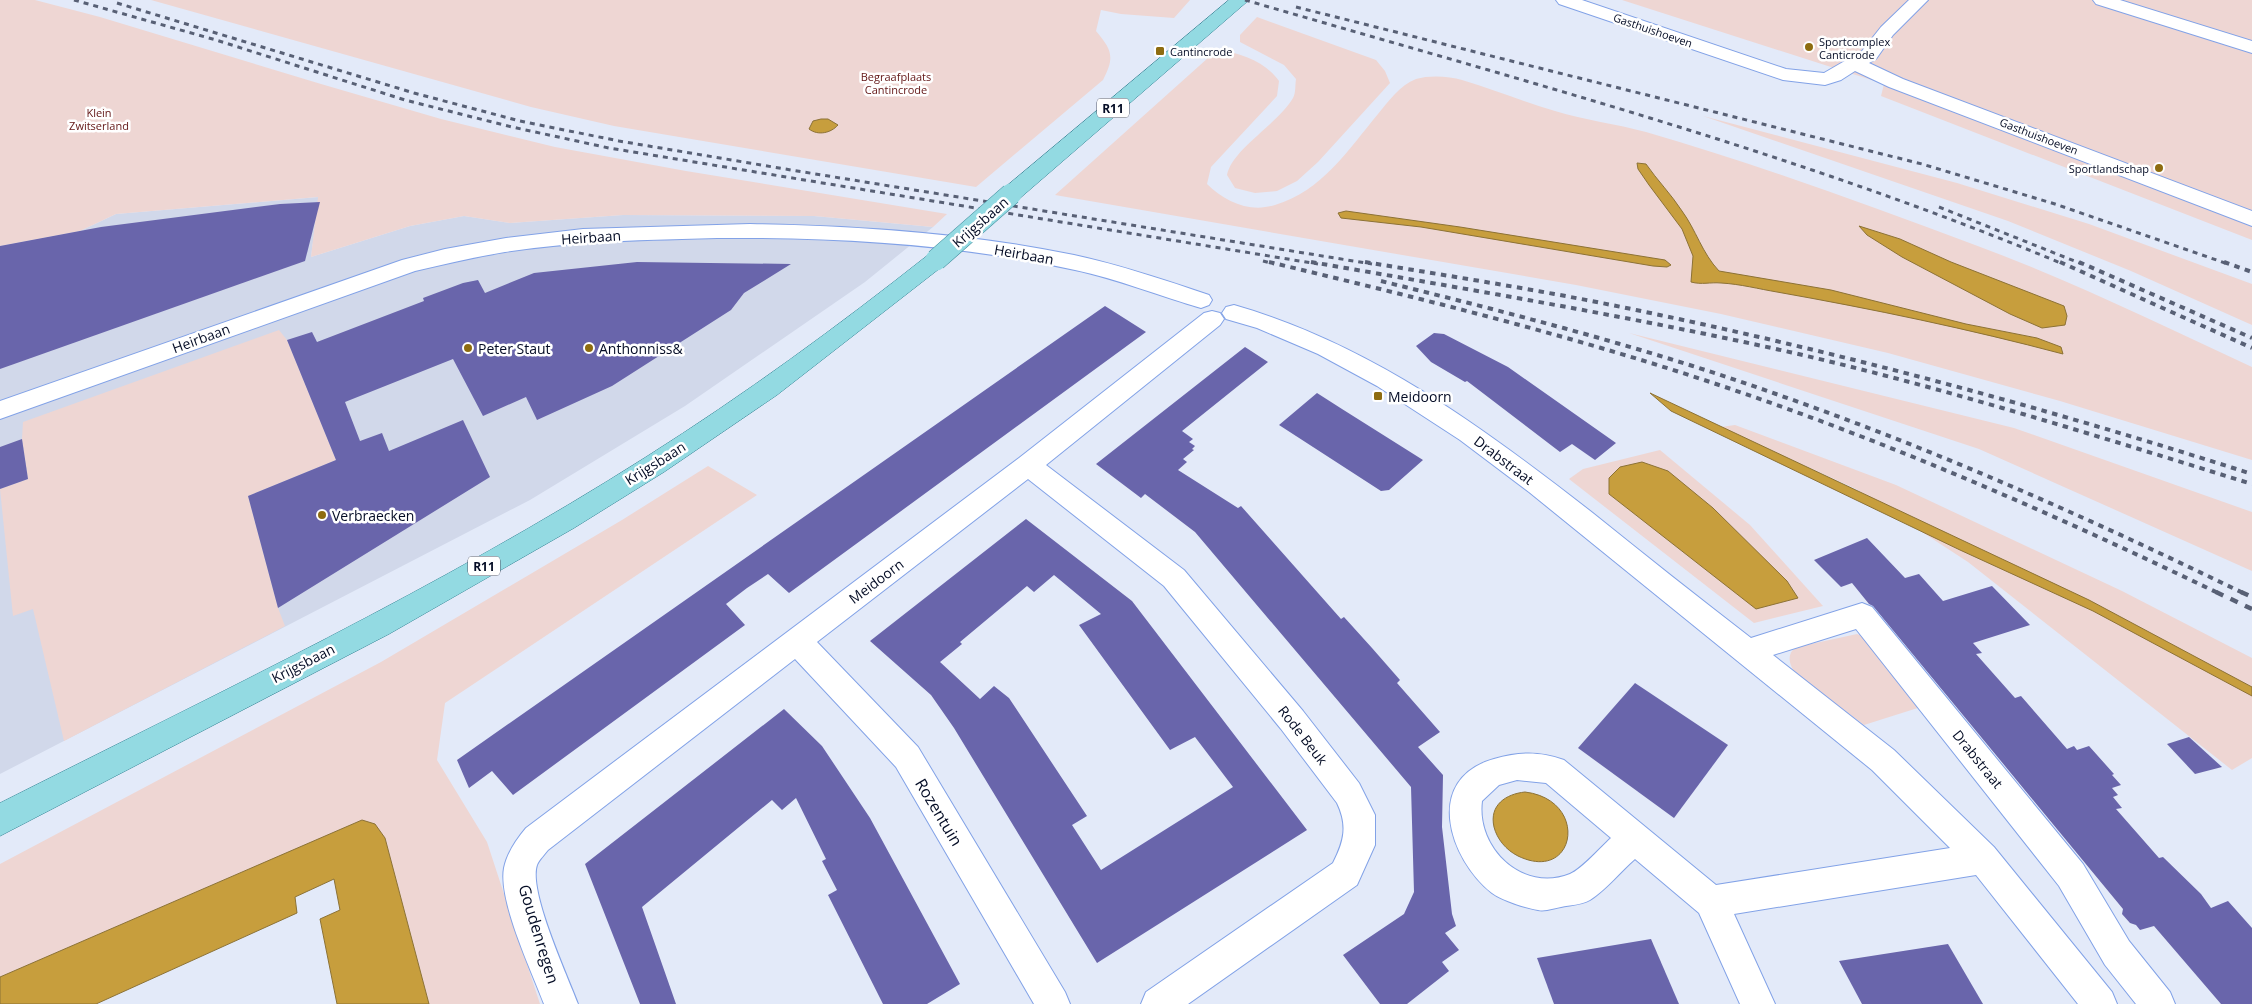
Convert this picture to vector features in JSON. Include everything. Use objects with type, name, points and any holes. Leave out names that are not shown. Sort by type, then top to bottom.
[{"type":"main road","name":"Krijgsbaan","points":[[0,820],[401,613],[563,520],[743,407],[831,342],[936,260],[1240,0]]},
{"type":"street","name":"Gasthuishoeven","points":[[1565,0],[1783,74],[1825,79],[1869,55],[1887,31],[1919,0]]},
{"type":"street","points":[[2102,0],[2252,47]]},
{"type":"street","name":"Gasthuishoeven","points":[[1855,64],[1896,83],[2252,219]]},
{"type":"street","name":"Heirbaan","points":[[0,410],[410,265],[480,249],[586,236],[715,231],[778,231],[856,234],[968,244],[1071,262],[1154,282],[1216,311]]},
{"type":"street","name":"Meidoorn","points":[[537,839],[1028,465],[1216,311]]},
{"type":"street","name":"Drabstraat","points":[[1216,311],[1263,321],[1315,344],[1404,392],[1495,452],[1883,760],[1983,858],[2100,1004]]},
{"type":"street","name":"Rode Beuk","points":[[1028,465],[1174,578],[1292,720],[1348,793],[1359,815],[1359,845],[1345,874],[1158,1004]]},
{"type":"street","name":"Drabstraat","points":[[1748,651],[1862,615],[2072,875],[2117,953],[2158,1004]]},
{"type":"street","name":"Rozentuin","points":[[796,641],[907,757],[1053,1004]]},
{"type":"street","points":[[1634,838],[1579,888],[1540,895],[1505,883],[1477,855],[1464,818],[1467,794],[1490,774],[1516,766],[1553,770],[1711,902],[1758,1004]]},
{"type":"street","name":"Goudenregen","points":[[537,839],[524,855],[520,872],[523,896],[561,1004]]},
{"type":"street","points":[[1711,902],[1983,858]]},
{"type":"shaded area","points":[[828,119],[838,125],[824,133],[809,129],[813,121]]},
{"type":"shaded area","points":[[1637,163],[1646,164],[1673,199],[1687,218],[1708,257],[1719,271],[1831,290],[1966,324],[2037,338],[2061,347],[2063,354],[1957,328],[1849,305],[1735,284],[1691,282],[1693,256],[1682,229],[1638,169]]},
{"type":"shaded area","points":[[319,197],[311,257],[410,226],[464,216],[510,223],[623,215],[814,216],[933,227],[865,282],[685,406],[530,500],[0,774],[0,246],[80,231],[116,214]]},
{"type":"shaded area","points":[[1346,211],[1665,260],[1671,265],[1667,267],[1653,266],[1421,227],[1341,218],[1338,213]]},
{"type":"shaded area","points":[[1859,226],[1900,239],[1951,262],[2064,306],[2067,316],[2065,325],[2042,328],[2010,314],[1902,257],[1867,235]]},
{"type":"shaded area","points":[[1650,393],[2089,600],[2252,687],[2252,696],[2093,611],[1960,550],[1671,411]]},
{"type":"shaded area","points":[[1642,462],[1668,471],[1713,508],[1787,581],[1798,598],[1756,609],[1609,494],[1609,478],[1620,467]]},
{"type":"shaded area","points":[[1525,792],[1546,798],[1559,809],[1567,823],[1568,838],[1563,850],[1553,859],[1538,862],[1518,856],[1506,847],[1495,831],[1494,813],[1500,802],[1511,795]]},
{"type":"shaded area","points":[[362,820],[375,824],[385,838],[429,1004],[337,1004],[320,919],[340,910],[334,879],[295,897],[297,913],[96,1004],[0,1004],[0,977]]},
{"type":"green space","name":"Klein Zwitserland","points":[[0,0],[35,0],[100,17],[441,119],[555,147],[686,171],[947,214],[933,227],[814,216],[623,215],[510,223],[464,216],[410,226],[311,257],[318,197],[116,214],[80,231],[0,246]]},
{"type":"green space","name":"Begraafplaats Cantincrode","points":[[151,0],[1190,0],[1174,18],[1121,14],[1101,10],[1096,31],[1106,43],[1110,54],[1109,65],[1103,80],[976,187],[614,126],[531,107]]},
{"type":"green space","name":"Sportlandschap","points":[[1622,0],[2252,0],[2252,240],[1881,96],[1884,84]]},
{"type":"green space","points":[[1257,17],[1376,60],[1385,71],[1390,83],[1318,162],[1297,181],[1277,191],[1255,193],[1235,188],[1227,175],[1237,156],[1286,108],[1294,96],[1296,79],[1284,65],[1240,42],[1240,35]]},
{"type":"green space","points":[[1218,49],[1244,56],[1260,63],[1279,81],[1277,96],[1211,167],[1207,184],[1230,201],[1256,208],[1275,205],[1292,199],[1307,190],[1333,168],[1390,99],[1405,85],[1416,79],[1427,77],[1439,76],[1457,79],[1555,111],[1646,132],[1688,144],[1853,200],[2046,273],[2252,367],[2252,460],[2060,401],[1888,353],[1721,314],[1576,285],[1055,195]]},
{"type":"green space","points":[[1703,116],[1957,183],[2089,224],[2252,284],[2252,325],[2131,271],[2008,221]]},
{"type":"green space","points":[[279,330],[287,340],[336,460],[248,496],[278,608],[285,626],[64,741],[33,609],[13,616],[0,489],[28,479],[22,439],[23,422]]},
{"type":"green space","points":[[1629,333],[2014,428],[2252,512],[2252,571],[1979,449]]},
{"type":"green space","points":[[1735,425],[1896,485],[2122,591],[2252,658],[2252,758],[2232,770],[1968,562],[1856,489],[1721,427]]},
{"type":"green space","points":[[1660,450],[1750,525],[1823,606],[1754,623],[1569,479],[1583,469]]},
{"type":"green space","points":[[708,466],[757,495],[445,703],[437,760],[487,842],[540,1004],[429,1004],[385,838],[362,820],[0,977],[0,864],[381,662],[622,520]]},
{"type":"green space","points":[[1857,634],[1870,639],[1924,706],[1864,725],[1793,670],[1790,655],[1797,647]]},
{"type":"building","points":[[320,202],[305,261],[0,369],[0,246],[101,227],[280,204]]},
{"type":"building","points":[[637,262],[791,264],[744,293],[731,310],[612,386],[537,420],[526,397],[483,416],[453,359],[345,402],[360,441],[382,433],[389,451],[463,420],[490,477],[278,608],[248,496],[336,460],[287,340],[312,332],[317,342],[424,301],[423,298],[463,283],[478,280],[485,293],[534,273]]},
{"type":"building","points":[[1105,306],[1146,332],[789,593],[768,574],[747,588],[726,604],[745,625],[513,795],[492,771],[469,788],[457,760]]},
{"type":"building","points":[[1434,333],[1444,334],[1508,367],[1616,443],[1595,460],[1572,444],[1560,452],[1467,381],[1465,382],[1431,362],[1416,346]]},
{"type":"building","points":[[1245,347],[1268,362],[1182,431],[1193,439],[1189,442],[1195,446],[1192,449],[1194,450],[1183,459],[1187,462],[1178,470],[1238,508],[1241,506],[1341,619],[1344,617],[1372,648],[1400,680],[1397,683],[1440,732],[1418,747],[1443,775],[1442,827],[1452,914],[1456,926],[1445,933],[1459,950],[1442,962],[1449,971],[1407,1004],[1380,1004],[1343,955],[1404,914],[1414,892],[1411,787],[1195,532],[1145,494],[1141,498],[1096,464]]},
{"type":"building","points":[[1317,393],[1423,460],[1389,490],[1381,491],[1279,425]]},
{"type":"building","points":[[22,439],[28,479],[0,489],[0,447]]},
{"type":"building","points":[[1026,519],[1132,601],[1307,830],[1097,963],[954,728],[931,695],[870,641]],"holes":[[[1054,575],[1101,614],[1079,625],[1170,750],[1195,737],[1233,787],[1101,870],[1072,825],[1087,816],[1009,698],[994,686],[980,699],[940,662],[962,644],[960,642],[1027,586],[1034,592]]]},
{"type":"building","points":[[1867,538],[1905,578],[1919,574],[1943,601],[1992,586],[2030,625],[1973,643],[1982,653],[1976,654],[2015,698],[2021,696],[2067,749],[2074,746],[2077,750],[2089,746],[2114,774],[2112,775],[2121,785],[2112,788],[2118,795],[2113,797],[2122,808],[2116,809],[2159,858],[2163,857],[2201,894],[2211,908],[2228,901],[2252,928],[2252,1004],[2221,1004],[2154,926],[2140,930],[2136,925],[2130,923],[2122,914],[2123,909],[1873,606],[1869,604],[1852,583],[1841,587],[1814,560]]},
{"type":"building","points":[[1635,683],[1728,745],[1674,818],[1578,748]]},
{"type":"building","points":[[784,709],[822,746],[870,818],[960,984],[927,1004],[883,1004],[828,895],[837,890],[822,861],[826,859],[796,798],[782,810],[772,800],[642,907],[676,1004],[640,1004],[585,864]]},
{"type":"building","points":[[2189,737],[2222,767],[2195,774],[2167,744]]},
{"type":"building","points":[[1651,939],[1679,1004],[1554,1004],[1537,958]]},
{"type":"building","points":[[1948,944],[1983,1004],[1862,1004],[1839,961]]},
{"type":"railway","points":[[74,0],[216,40],[405,100],[512,127],[609,148],[1318,264]]},
{"type":"railway","points":[[1245,0],[1658,120],[1862,187],[1963,224],[2063,264]]},
{"type":"railway","points":[[117,3],[414,93],[520,121],[619,141],[791,170],[1372,264]]},
{"type":"railway","points":[[1296,7],[1922,164],[2055,204],[2228,264]]},
{"type":"railway","points":[[1939,207],[2082,264]]},
{"type":"railway","points":[[1263,261],[1274,264]]},
{"type":"railway","points":[[1269,262],[1557,335],[1672,369],[1728,388],[1853,433],[1976,483],[2098,536],[2218,593]]},
{"type":"railway","points":[[1311,262],[1613,316],[1794,353],[1967,398],[2252,484]]},
{"type":"railway","points":[[1365,262],[1602,303],[1791,345],[2023,405],[2252,474]]},
{"type":"railway","points":[[2060,262],[2252,348]]},
{"type":"railway","points":[[2079,262],[2252,338]]},
{"type":"railway","points":[[2224,262],[2252,272]]},
{"type":"railway","points":[[1381,281],[1530,319],[1629,347],[1776,394],[1954,462],[2071,512],[2243,593]]},
{"type":"railway","points":[[2216,592],[2252,609]]},
{"type":"railway","points":[[2241,592],[2252,597]]},
{"type":"place","name":"Sportcomplex Canticrode","points":[[1809,47]]},
{"type":"place","name":"Cantincrode","points":[[1160,51]]},
{"type":"place","name":"Sportlandschap","points":[[2159,168]]},
{"type":"place","name":"Peter Staut","points":[[468,348]]},
{"type":"place","name":"Anthonniss&","points":[[589,348]]},
{"type":"place","name":"Meidoorn","points":[[1378,396]]},
{"type":"place","name":"Verbraecken","points":[[322,515]]}]
